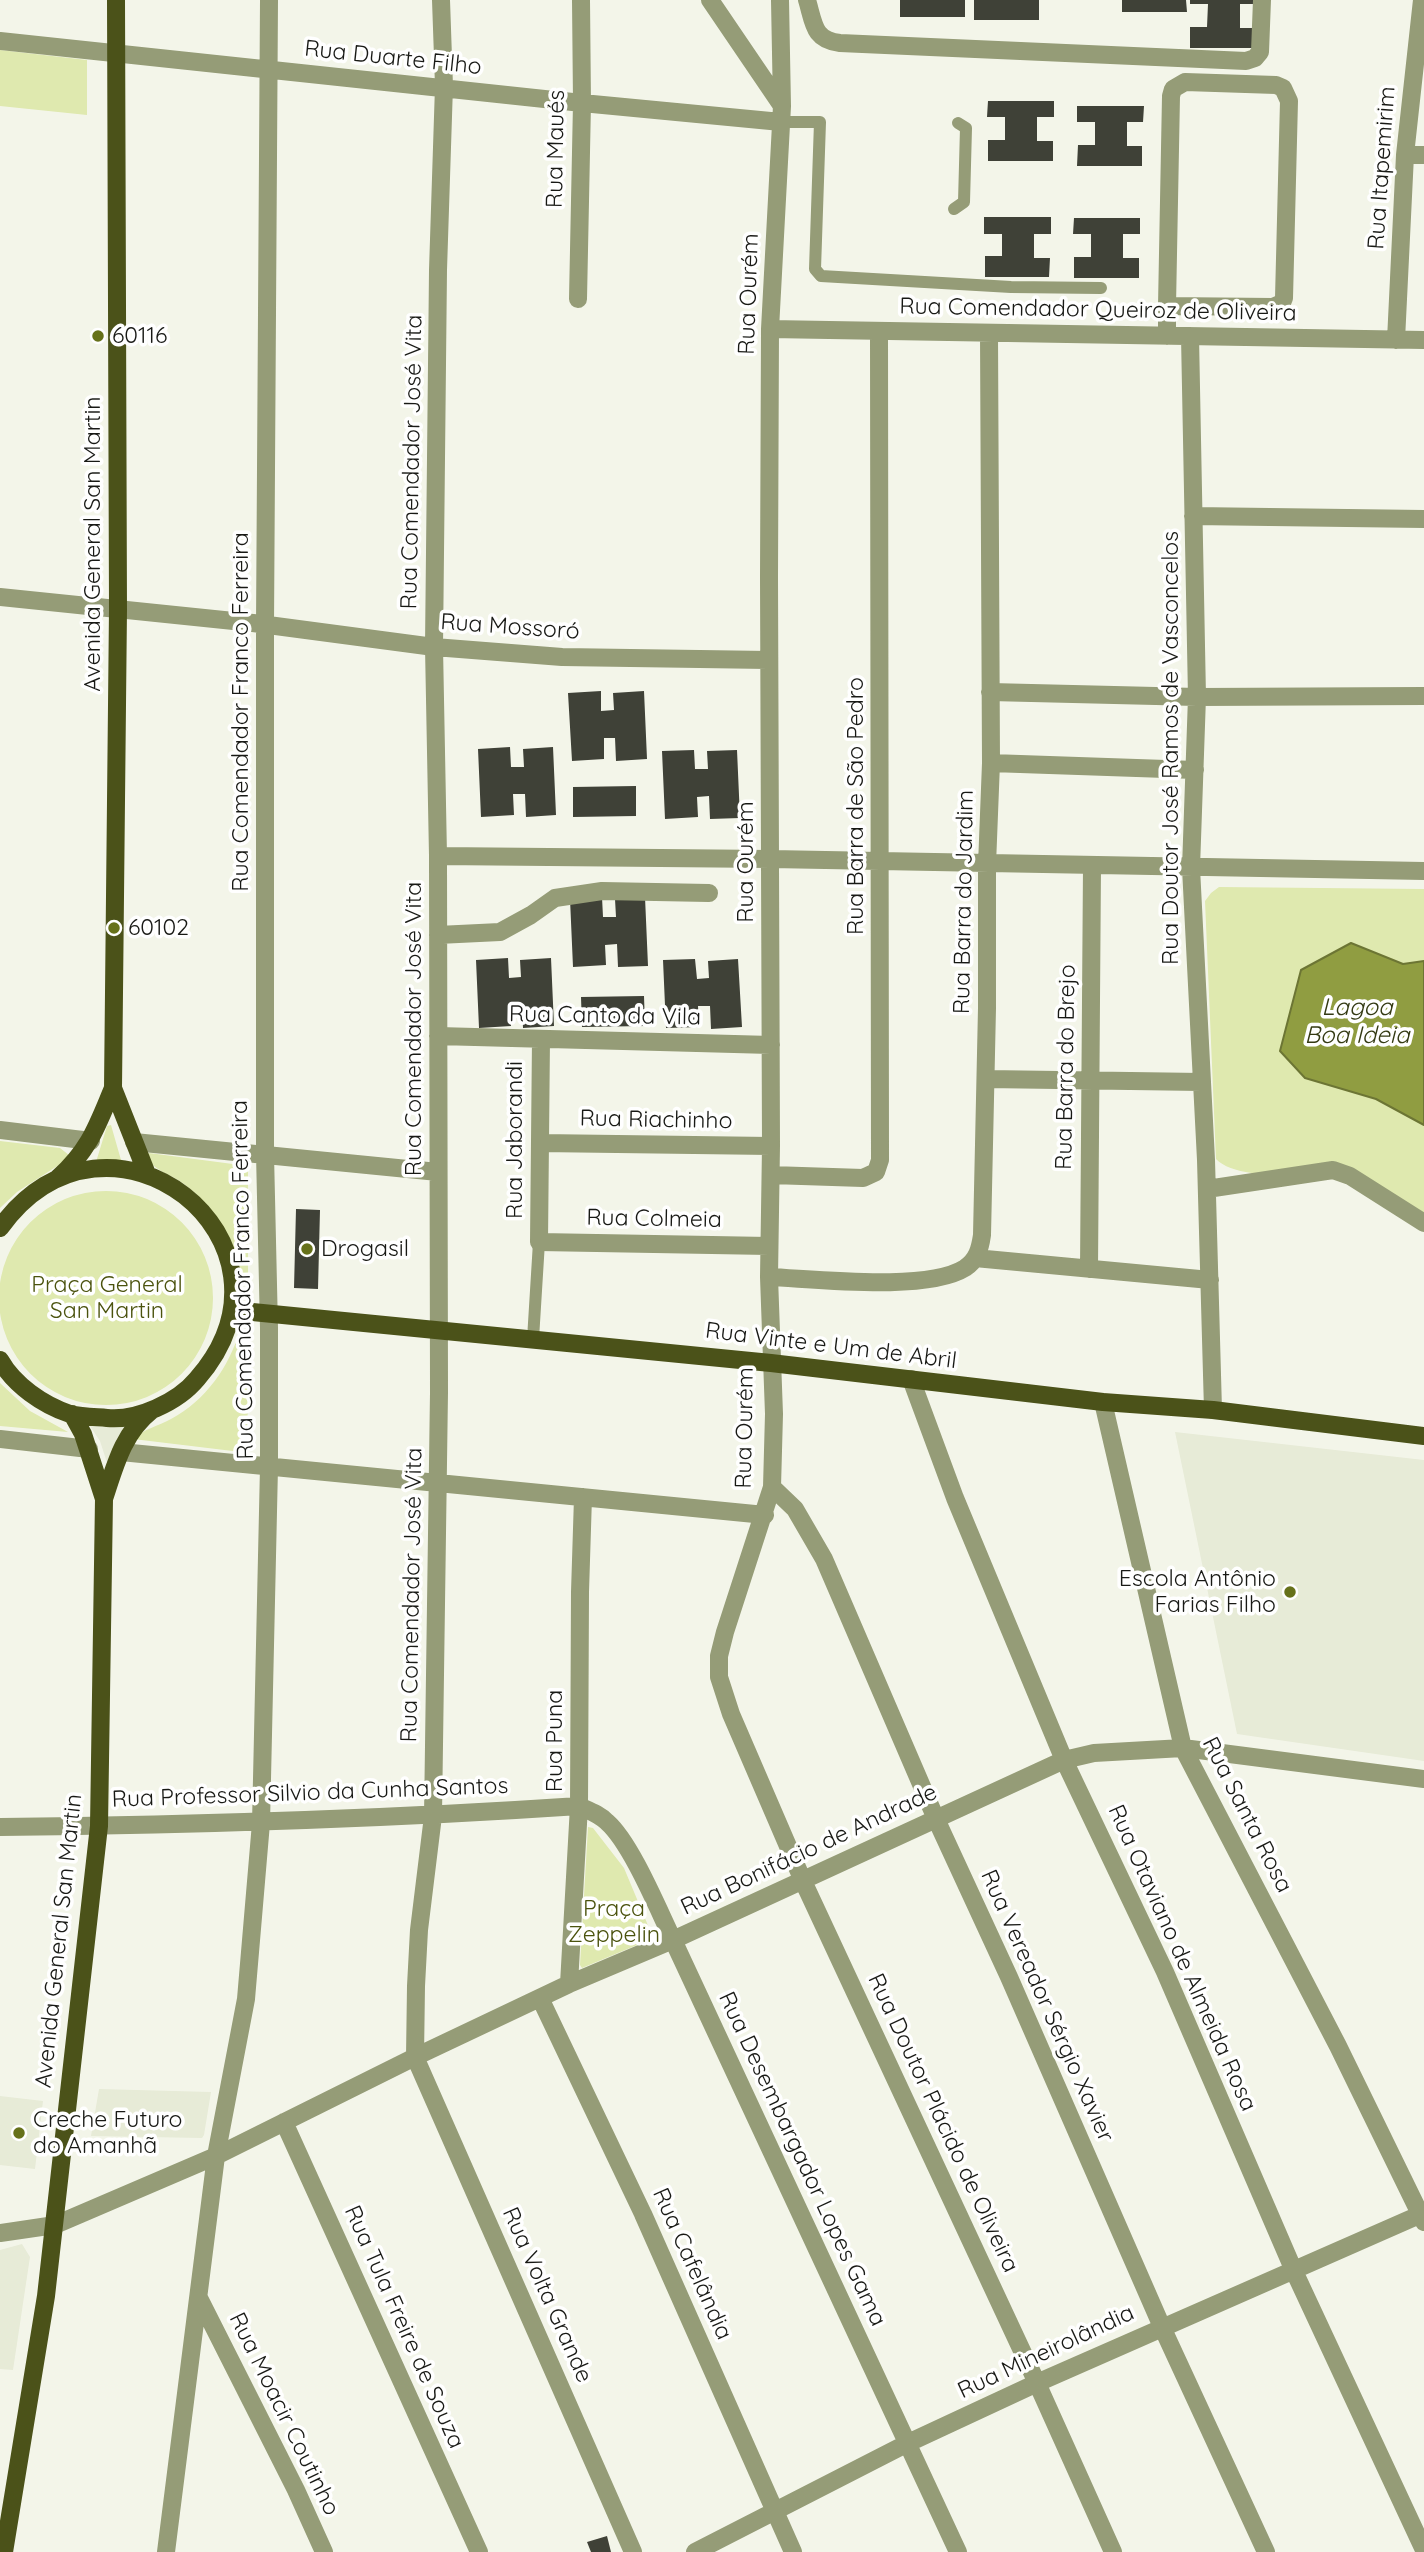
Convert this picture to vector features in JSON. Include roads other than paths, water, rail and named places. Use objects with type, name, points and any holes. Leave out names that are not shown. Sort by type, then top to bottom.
[{"type":"main road","name":"Avenida General San Martin","points":[[116,0],[118,609],[113,1088],[147,1174]]},
{"type":"main road","name":"Avenida General San Martin","points":[[58,1178],[74,1164],[91,1141],[113,1088]]},
{"type":"main road","points":[[0,1228],[13,1210],[34,1191],[58,1178],[103,1168],[147,1174],[174,1186],[189,1198],[214,1227],[227,1253],[233,1281],[232,1310],[225,1338],[211,1364],[192,1386],[173,1400],[152,1410],[112,1419],[72,1414],[46,1403],[22,1387],[0,1360]]},
{"type":"main road","name":"Rua Vinte e Um de Abril","points":[[232,1310],[771,1363],[1103,1402],[1213,1410],[1424,1436]]},
{"type":"main road","name":"Avenida General San Martin","points":[[104,1499],[121,1452],[134,1427],[152,1410]]},
{"type":"main road","name":"Avenida General San Martin","points":[[4,2552],[46,2296],[99,1826],[104,1499],[89,1449],[72,1414]]},
{"type":"street","name":"Rua Comendador Franco Ferreira","points":[[166,2552],[216,2156],[246,1999],[261,1823],[269,1466],[265,1154],[265,625],[269,0]]},
{"type":"street","name":"Rua Comendador José Vita","points":[[415,2057],[419,1942],[432,1816],[438,1482],[438,856],[434,647],[438,270],[444,86],[441,0]]},
{"type":"street","name":"Rua Maués","points":[[578,299],[582,103],[580,0]]},
{"type":"street","points":[[710,0],[781,114]]},
{"type":"street","name":"Rua Ourém","points":[[731,1714],[719,1677],[719,1656],[724,1632],[765,1515],[772,1487],[774,1414],[769,1277],[771,859],[768,660],[771,330],[781,114],[780,0]]},
{"type":"street","points":[[807,0],[819,36],[826,41],[840,43],[1246,61],[1255,58],[1260,52],[1262,0]]},
{"type":"street","name":"Rua Itapemirim","points":[[1396,340],[1405,155],[1422,0]]},
{"type":"street","name":"Rua Duarte Filho","points":[[0,41],[444,86],[582,103],[781,114]]},
{"type":"street","points":[[1167,306],[1273,307],[1282,303],[1289,101],[1283,88],[1276,85],[1185,82],[1173,89],[1171,96],[1167,306],[1167,336]]},
{"type":"street","points":[[1405,155],[1424,155]]},
{"type":"street","name":"Rua Comendador Queiroz de Oliveira","points":[[771,330],[1424,340]]},
{"type":"street","name":"Rua Barra de São Pedro","points":[[771,1175],[863,1178],[876,1172],[879,1167],[881,863],[878,331]]},
{"type":"street","name":"Rua Barra do Jardim","points":[[975,1258],[982,1236],[991,763],[989,333]]},
{"type":"street","name":"Rua Doutor José Ramos de Vasconcelos","points":[[1190,336],[1197,697],[1191,867],[1207,1189],[1213,1410]]},
{"type":"street","points":[[1193,516],[1424,519]]},
{"type":"street","name":"Rua Mossoró","points":[[0,597],[265,625],[434,647],[562,657],[768,660]]},
{"type":"street","points":[[990,692],[1197,697],[1424,696]]},
{"type":"street","points":[[991,763],[1195,770]]},
{"type":"street","points":[[438,856],[1424,871]]},
{"type":"street","name":"Rua Barra do Brejo","points":[[1088,1269],[1092,866]]},
{"type":"street","points":[[438,935],[500,932],[555,898],[602,891],[709,893]]},
{"type":"street","name":"Rua Canto da Vila","points":[[438,1036],[771,1045]]},
{"type":"street","name":"Rua Jaborandi","points":[[539,1242],[541,1039]]},
{"type":"street","points":[[986,1079],[1202,1082]]},
{"type":"street","points":[[0,1130],[91,1141]]},
{"type":"street","points":[[134,1142],[438,1172]]},
{"type":"street","name":"Rua Riachinho","points":[[540,1143],[771,1146]]},
{"type":"street","points":[[1207,1189],[1333,1170],[1350,1176],[1424,1223]]},
{"type":"street","name":"Rua Colmeia","points":[[539,1242],[769,1246]]},
{"type":"street","points":[[769,1277],[890,1281],[929,1279],[965,1268],[975,1258],[1210,1280]]},
{"type":"street","name":"Rua Otaviano de Almeida Rosa","points":[[911,1379],[956,1498],[1064,1760],[1164,1972],[1294,2271],[1424,2550]]},
{"type":"street","name":"Rua Santa Rosa","points":[[1103,1402],[1183,1748],[1338,2046],[1423,2217]]},
{"type":"street","points":[[0,1439],[89,1449]]},
{"type":"street","points":[[121,1452],[765,1515]]},
{"type":"street","name":"Rua Vereador Sérgio Xavier","points":[[772,1487],[795,1509],[824,1559],[936,1819],[1009,1977],[1162,2327],[1266,2552]]},
{"type":"street","name":"Rua Puna","points":[[569,1984],[579,1806],[583,1497]]},
{"type":"street","name":"Rua Doutor Plácido de Oliveira","points":[[731,1714],[803,1881],[1113,2552]]},
{"type":"street","name":"Rua Bonifácio de Andrade","points":[[0,2233],[54,2225],[216,2156],[569,1984],[673,1940],[1064,1760],[1094,1753],[1183,1748],[1424,1779]]},
{"type":"street","name":"Rua Professor Silvio da Cunha Santos","points":[[0,1827],[261,1823],[432,1816],[579,1806]]},
{"type":"street","name":"Rua Desembargador Lopes Gama","points":[[579,1806],[597,1813],[618,1833],[673,1940],[958,2552]]},
{"type":"street","name":"Rua Cafelândia","points":[[540,1998],[643,2214],[793,2552]]},
{"type":"street","name":"Rua Volta Grande","points":[[415,2057],[633,2552]]},
{"type":"street","name":"Rua Tula Freire de Souza","points":[[284,2122],[480,2552]]},
{"type":"street","name":"Rua Mineirolândia","points":[[695,2552],[906,2444],[1037,2383],[1423,2217]]},
{"type":"street","name":"Rua Moacir Coutinho","points":[[199,2297],[296,2490],[324,2552]]},
{"type":"lane","points":[[781,114],[820,122],[815,269],[821,276],[1011,288],[1101,288]]},
{"type":"lane","points":[[954,209],[964,202],[966,128],[958,123]]},
{"type":"lane","points":[[533,1339],[539,1242]]},
{"type":"water","name":"Lagoa Boa Ideia","points":[[1351,943],[1403,964],[1424,961],[1424,1125],[1376,1099],[1305,1078],[1280,1051],[1301,970]]},
{"type":"place","name":"60116","points":[[98,336]]},
{"type":"place","name":"60102","points":[[114,928]]},
{"type":"place","name":"Drogasil","points":[[307,1249]]},
{"type":"place","name":"Escola Antônio Farias Filho","points":[[1290,1592]]},
{"type":"place","name":"Creche Futuro do Amanhã","points":[[19,2133]]},
{"type":"park label","name":"Praça General San Martin","points":[[107,1298]]},
{"type":"park label","name":"Praça Zeppelin","points":[[614,1922]]}]
